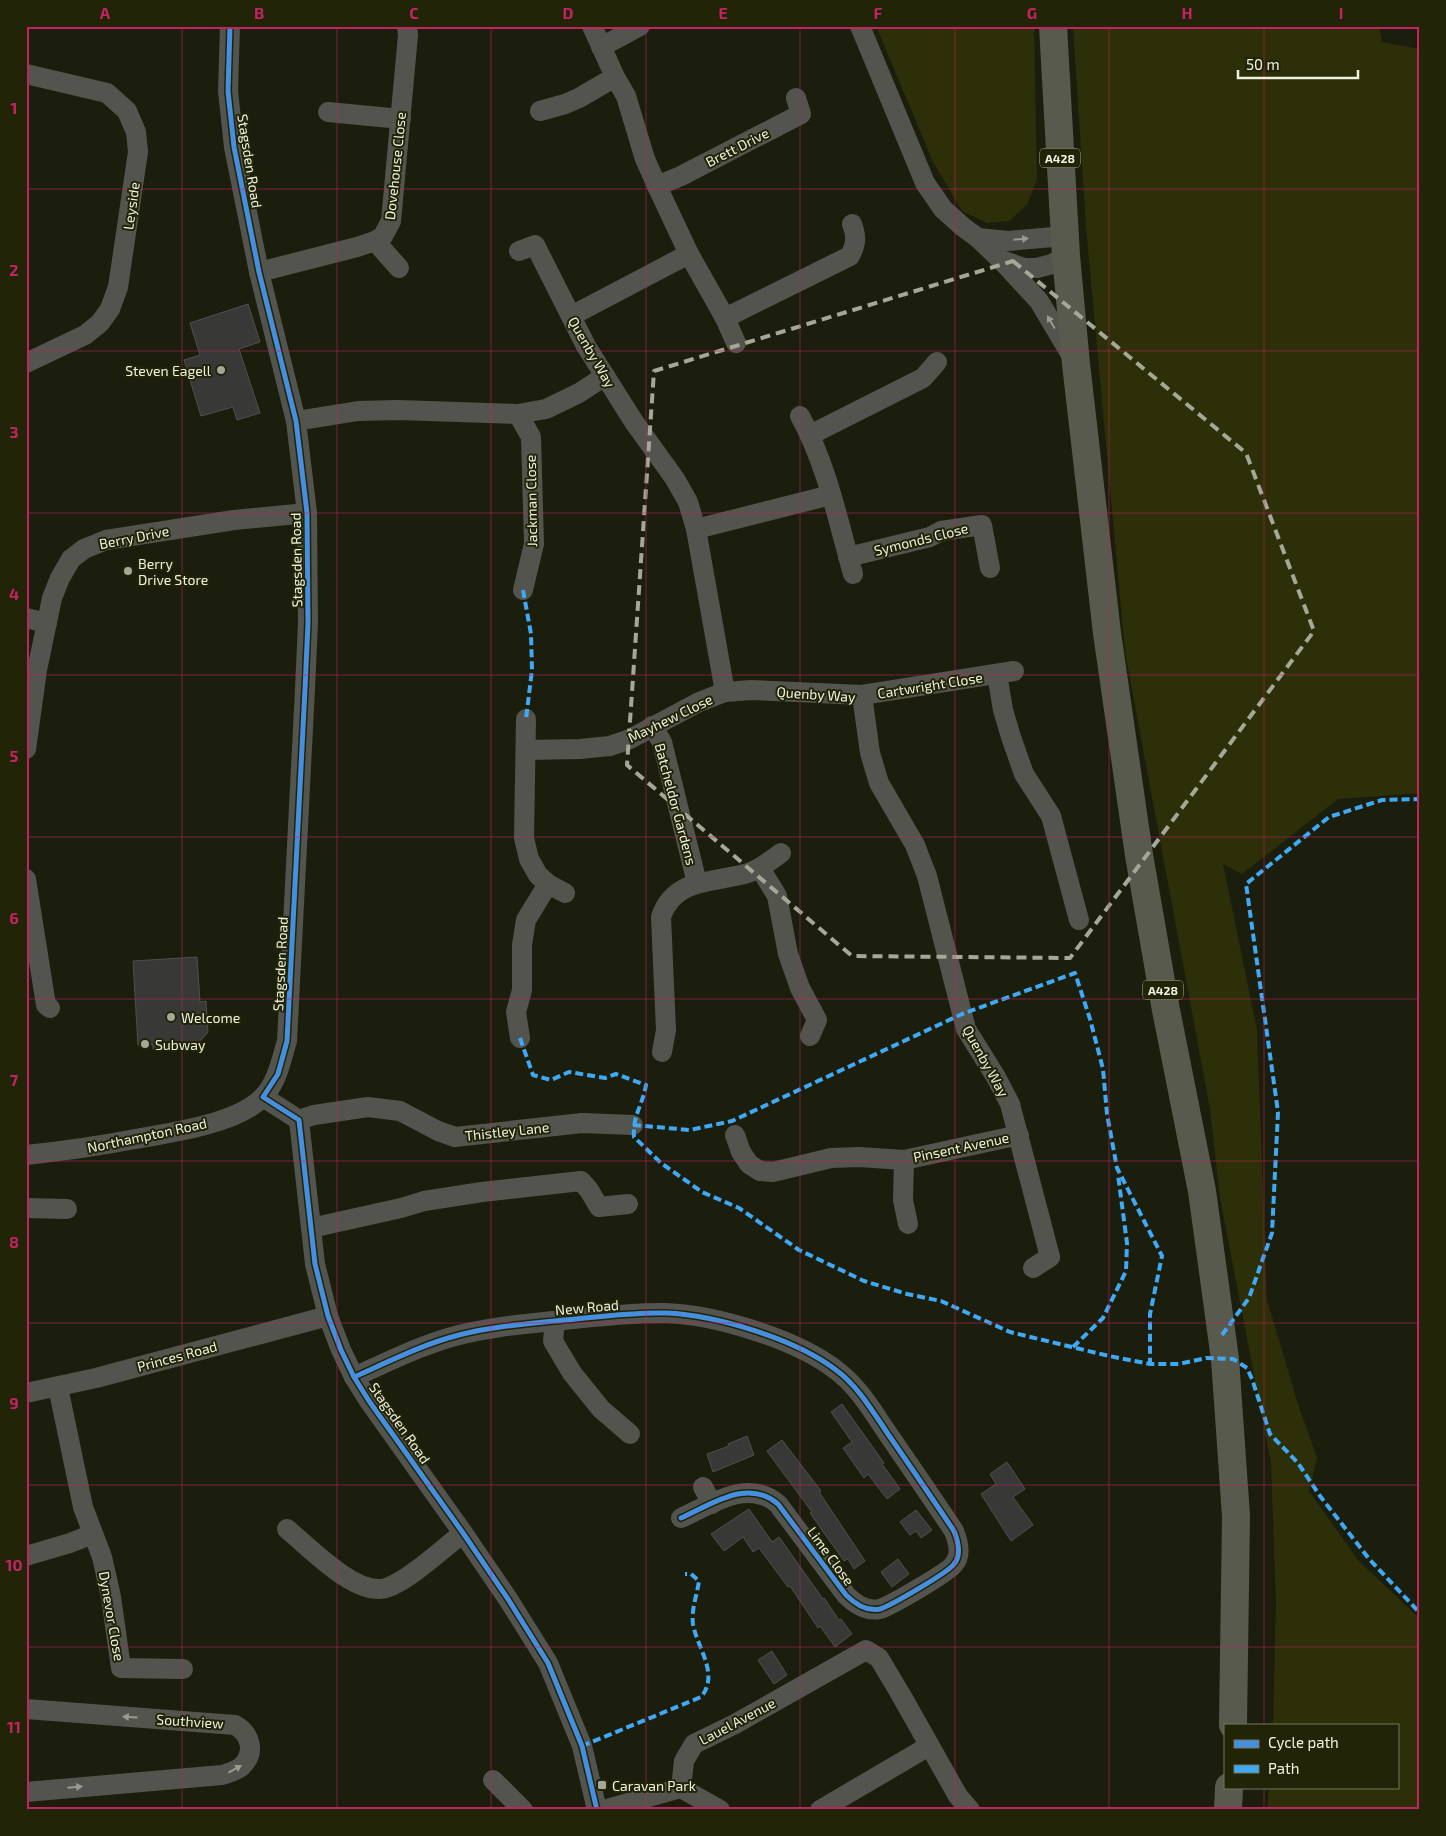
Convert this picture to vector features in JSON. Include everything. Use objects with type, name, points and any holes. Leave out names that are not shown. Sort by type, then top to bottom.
[{"type":"highway","name":"A428","points":[[1053,26],[1065,246],[1076,364],[1107,633],[1139,855],[1166,1010],[1202,1191],[1226,1359],[1236,1516],[1233,1724]]},
{"type":"highway","points":[[1228,1810],[1229,1788]]},
{"type":"street","name":"Stagsden Road","points":[[230,26],[228,91],[234,147],[259,272],[296,420],[306,513],[308,623],[306,689],[287,1041],[278,1074],[263,1097]]},
{"type":"street","name":"Dovehouse Close","points":[[375,241],[383,236],[391,221],[408,35],[406,26]]},
{"type":"street","points":[[592,26],[615,77],[626,96],[645,159],[657,186],[689,254],[725,318],[736,343]]},
{"type":"street","points":[[601,47],[640,26]]},
{"type":"street","points":[[860,26],[925,184],[942,209],[963,228],[978,238],[1001,260],[1039,302],[1076,364]]},
{"type":"street","name":"Leyside","points":[[26,74],[107,93],[127,112],[136,132],[138,152],[118,287],[110,309],[100,323],[85,335],[26,362]]},
{"type":"street","points":[[540,111],[565,104],[615,77]]},
{"type":"street","name":"Brett Drive","points":[[657,186],[681,176],[801,114],[796,98]]},
{"type":"street","points":[[328,112],[400,119]]},
{"type":"street","points":[[725,318],[850,256],[856,245],[856,234],[852,224]]},
{"type":"street","points":[[978,238],[1065,246]]},
{"type":"street","points":[[259,272],[357,248],[375,241],[398,268]]},
{"type":"street","name":"Quenby Way","points":[[520,251],[534,245],[586,346],[634,422],[675,479],[688,502],[696,529],[724,692],[751,690],[862,696],[870,753],[879,783],[915,845],[927,876],[966,1029],[996,1077],[1010,1104],[1050,1257],[1033,1268]]},
{"type":"street","points":[[1001,260],[1024,268],[1037,268],[1052,264],[1065,246]]},
{"type":"street","points":[[571,316],[689,254]]},
{"type":"street","points":[[810,435],[923,378],[939,361]]},
{"type":"street","points":[[296,420],[358,411],[398,410],[518,414],[546,409],[579,393],[605,376]]},
{"type":"street","name":"Jackman Close","points":[[518,414],[530,437],[534,544],[523,590]]},
{"type":"street","name":"Symonds Close","points":[[800,416],[810,435],[824,471],[850,566],[930,537],[941,531],[982,525],[990,568]]},
{"type":"street","points":[[696,529],[831,494]]},
{"type":"street","name":"Berry Drive","points":[[26,750],[37,670],[52,598],[60,578],[71,559],[84,549],[116,538],[234,520],[306,513]]},
{"type":"street","points":[[26,618],[47,622]]},
{"type":"street","name":"Cartwright Close","points":[[862,696],[1006,672],[1003,710],[1024,774],[1051,816],[1079,920]]},
{"type":"street","name":"Mayhew Close","points":[[526,750],[580,749],[610,746],[630,739],[699,702],[724,692]]},
{"type":"street","points":[[520,1038],[507,1010],[522,990],[522,945],[526,920],[556,889],[538,875],[529,859],[524,838],[526,719]]},
{"type":"street","name":"Batcheldor Gardens","points":[[652,726],[662,742],[697,883]]},
{"type":"street","name":"Batcheldor Gardens","points":[[662,1052],[666,1030],[661,917],[664,908],[674,894],[697,883],[748,873],[760,868],[782,853]]},
{"type":"street","points":[[760,868],[777,896],[790,963],[800,988],[817,1020],[810,1036]]},
{"type":"street","points":[[26,880],[46,1004],[50,1008]]},
{"type":"street","points":[[263,1097],[299,1120]]},
{"type":"street","name":"Northampton Road","points":[[26,1155],[76,1150],[176,1132],[221,1120],[249,1109],[263,1097]]},
{"type":"street","name":"Thistley Lane","points":[[299,1120],[314,1115],[368,1107],[400,1111],[438,1131],[455,1137],[582,1124],[633,1125]]},
{"type":"street","name":"Stagsden Road","points":[[299,1120],[316,1264],[328,1316],[341,1350],[354,1378],[369,1401],[463,1532],[508,1598],[548,1663],[582,1746],[597,1810]]},
{"type":"street","name":"Pinsent Avenue","points":[[735,1135],[748,1164],[760,1171],[773,1172],[831,1158],[860,1157],[904,1160],[1019,1135]]},
{"type":"street","name":"Pinsent Avenue","points":[[904,1160],[904,1200],[908,1224]]},
{"type":"street","points":[[311,1228],[424,1201],[482,1192],[581,1181],[600,1207],[628,1204]]},
{"type":"street","points":[[26,1208],[66,1209]]},
{"type":"street","name":"New Road","points":[[354,1378],[413,1350],[457,1335],[493,1326],[666,1313],[735,1325],[807,1352],[837,1370],[860,1394],[954,1530],[958,1543],[958,1553]]},
{"type":"street","name":"Princes Road","points":[[26,1393],[96,1378],[328,1316]]},
{"type":"street","points":[[554,1321],[553,1341],[572,1372],[600,1409],[630,1434]]},
{"type":"street","name":"Dynevor Close","points":[[58,1387],[81,1499],[102,1557],[111,1597],[121,1668],[183,1669]]},
{"type":"street","name":"Lime Close","points":[[681,1518],[708,1495],[756,1492],[770,1496],[846,1595],[857,1606],[869,1609],[881,1609],[940,1576],[955,1564],[958,1553]]},
{"type":"street","points":[[287,1529],[345,1577],[369,1589],[385,1588],[405,1578],[463,1532]]},
{"type":"street","points":[[26,1556],[70,1544],[93,1534]]},
{"type":"street","name":"Lauel Avenue","points":[[682,1788],[684,1761],[694,1744],[743,1719],[866,1650],[879,1658],[929,1746]]},
{"type":"street","name":"Southview","points":[[26,1710],[234,1724],[243,1729],[248,1736],[250,1747],[247,1758],[240,1768],[222,1775],[26,1792]]},
{"type":"street","points":[[820,1810],[929,1746],[958,1796],[970,1810]]},
{"type":"street","points":[[493,1780],[523,1810]]},
{"type":"street","points":[[603,1810],[682,1788],[720,1810]]},
{"type":"highlighted area","points":[[1013,261],[1246,453],[1314,631],[1070,958],[852,956],[627,765],[654,371]]},
{"type":"green space","points":[[876,26],[1034,26],[1037,179],[1027,205],[1009,221],[987,223],[962,211],[933,162]]},
{"type":"green space","points":[[1073,26],[1379,26],[1382,42],[1420,49],[1420,793],[1338,799],[1242,874],[1223,864],[1257,1030],[1267,1300],[1298,1404],[1317,1458],[1309,1491],[1358,1560],[1420,1619],[1420,1810],[1267,1810],[1269,1788],[1398,1788],[1398,1724],[1273,1724],[1276,1602],[1271,1463],[1220,1198],[1210,1109],[1125,652],[1086,226]]},
{"type":"building","points":[[248,304],[260,342],[239,349],[260,413],[237,420],[233,407],[201,416],[184,360],[200,355],[190,323]]},
{"type":"building","name":"Welcome","points":[[197,957],[200,1002],[206,1001],[208,1032],[195,1047],[153,1049],[153,1045],[138,1045],[133,961]]},
{"type":"building","points":[[842,1404],[900,1489],[887,1499],[868,1474],[864,1478],[843,1448],[852,1442],[831,1412]]},
{"type":"building","points":[[747,1436],[754,1455],[713,1472],[707,1454],[729,1446],[728,1444]]},
{"type":"building","points":[[782,1440],[821,1491],[819,1492],[865,1561],[854,1569],[848,1559],[844,1561],[810,1513],[812,1512],[767,1451]]},
{"type":"building","points":[[1007,1462],[1025,1489],[1013,1497],[1033,1525],[1011,1541],[981,1494],[996,1484],[990,1474]]},
{"type":"building","points":[[749,1509],[772,1542],[779,1537],[823,1599],[852,1634],[835,1647],[820,1626],[818,1628],[790,1586],[788,1587],[759,1548],[753,1552],[743,1537],[724,1551],[711,1534]]},
{"type":"building","points":[[916,1510],[932,1530],[921,1538],[916,1531],[910,1535],[900,1522]]},
{"type":"building","points":[[898,1559],[909,1574],[892,1587],[881,1572]]},
{"type":"building","points":[[772,1651],[787,1675],[774,1684],[758,1660]]},
{"type":"marked path","points":[[523,590],[531,634],[532,670],[526,719]]},
{"type":"marked path","points":[[1222,1335],[1249,1298],[1272,1233],[1278,1112],[1246,884],[1329,817],[1382,800],[1420,799]]},
{"type":"marked path","points":[[633,1125],[690,1130],[732,1121],[962,1014],[1075,973],[1090,1019],[1103,1069],[1107,1114],[1117,1168],[1162,1256],[1150,1314],[1150,1364]]},
{"type":"marked path","points":[[520,1038],[533,1075],[551,1080],[569,1072],[605,1078],[616,1074],[646,1085],[636,1117],[634,1137],[661,1163],[702,1192],[739,1208],[799,1250],[864,1281],[907,1294],[941,1301],[1010,1332],[1109,1356],[1150,1364],[1179,1364],[1206,1358],[1233,1359],[1238,1362],[1247,1368],[1252,1379],[1270,1434],[1298,1463],[1320,1496],[1370,1560],[1420,1613]]},
{"type":"marked path","points":[[1073,1347],[1103,1318],[1126,1271],[1127,1243],[1118,1175]]},
{"type":"marked path","points":[[582,1746],[701,1697],[706,1688],[708,1670],[693,1624],[693,1608],[699,1581],[691,1574],[685,1574]]},
{"type":"cycle path","points":[[230,26],[228,91],[234,147],[259,272],[296,421],[307,513],[308,623],[287,1041],[278,1074],[263,1097],[299,1120],[315,1264],[328,1316],[341,1350],[354,1377],[369,1401],[463,1533],[508,1599],[548,1663],[582,1746],[597,1810]]},
{"type":"cycle path","points":[[354,1377],[432,1343],[498,1327],[653,1313],[708,1318],[731,1324],[800,1348],[844,1376],[871,1408],[954,1531],[959,1552],[954,1564],[950,1568],[906,1596],[886,1607],[875,1610],[857,1604],[846,1595],[778,1504],[766,1497],[755,1493],[742,1493],[717,1501],[681,1518]]},
{"type":"place","name":"Steven Eagell","points":[[221,370]]},
{"type":"place","name":"Berry Drive Store","points":[[128,571]]},
{"type":"place","name":"Welcome","points":[[171,1017]]},
{"type":"place","name":"Subway","points":[[145,1044]]},
{"type":"place","name":"Caravan Park","points":[[602,1785]]}]
